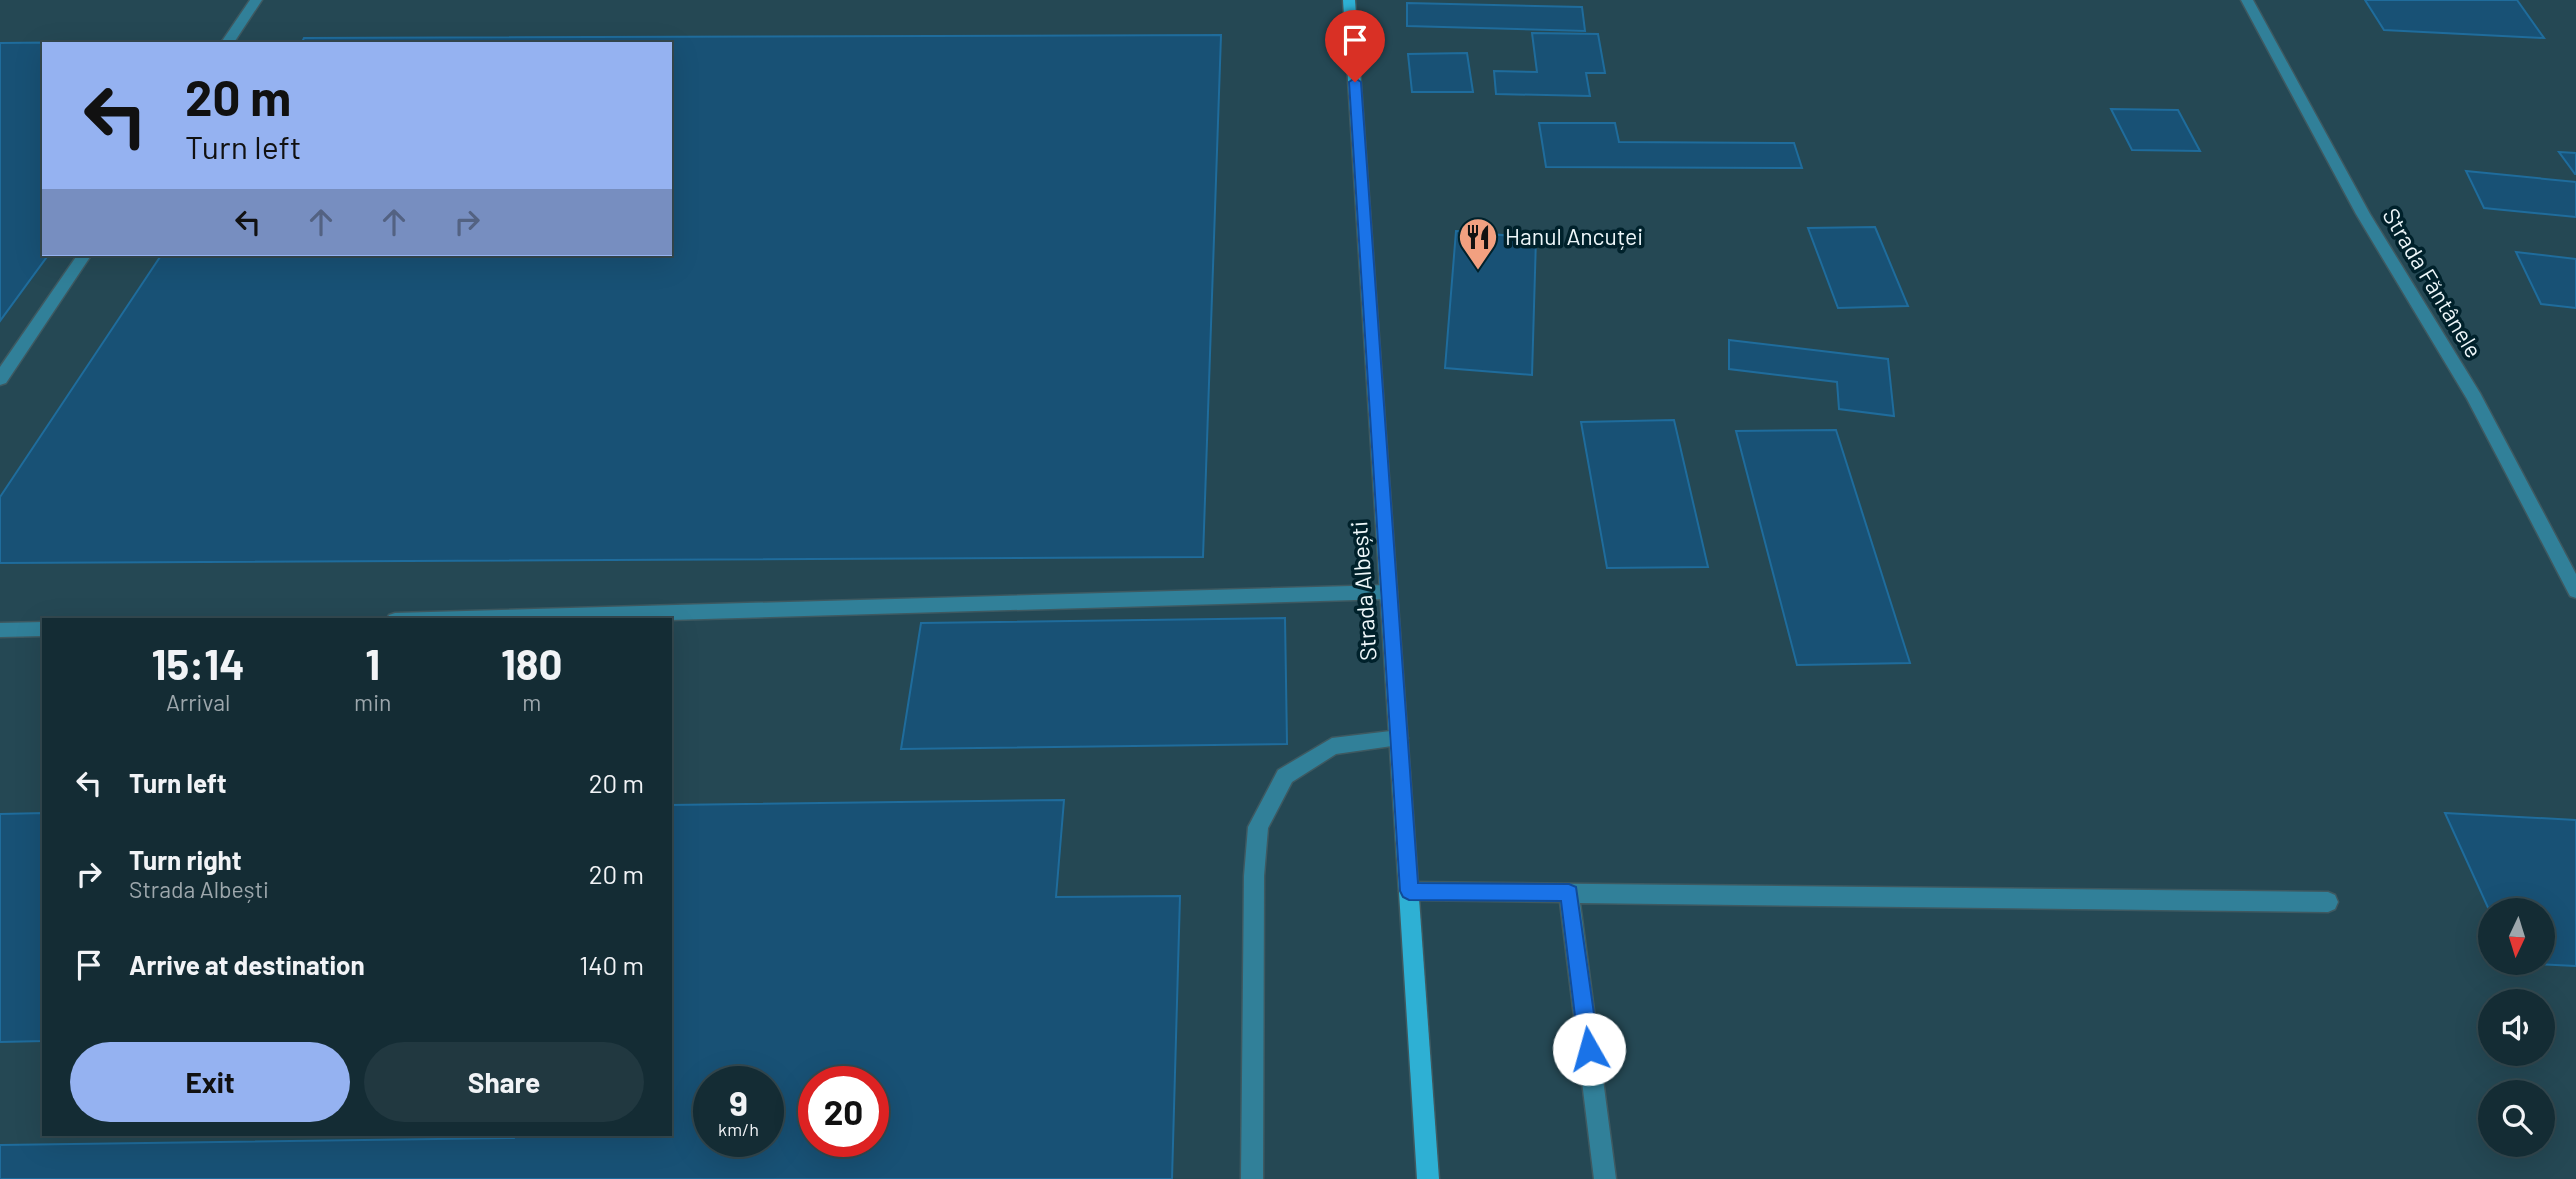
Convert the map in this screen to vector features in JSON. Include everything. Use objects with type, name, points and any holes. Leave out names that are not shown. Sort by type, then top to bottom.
[{"type":"main road","name":"Strada Albești","points":[[1349,0],[1428,1179]]},
{"type":"street","points":[[227,42],[256,0]]},
{"type":"street","name":"Strada Făntânele","points":[[2247,0],[2363,214],[2474,397],[2576,591]]},
{"type":"street","points":[[0,379],[84,256]]},
{"type":"street","points":[[466,618],[1388,592]]},
{"type":"street","points":[[0,630],[42,629]]},
{"type":"street","points":[[1252,1179],[1254,876],[1258,827],[1285,776],[1332,746],[1399,738]]},
{"type":"street","points":[[1409,891],[2328,902]]},
{"type":"street","points":[[1569,893],[1605,1179]]},
{"type":"shaded area","points":[[0,0],[2576,0],[2576,1179],[0,1179]]},
{"type":"building","points":[[2365,0],[2517,0],[2544,38],[2384,30]]},
{"type":"building","points":[[1407,3],[1582,7],[1585,31],[1407,26]]},
{"type":"building","points":[[1532,33],[1598,34],[1605,73],[1586,73],[1590,96],[1496,94],[1494,71],[1537,72]]},
{"type":"building","points":[[1221,35],[1203,557],[0,563],[0,497],[161,256],[672,256],[672,42],[302,42],[304,38]]},
{"type":"building","points":[[202,41],[201,42],[101,42]]},
{"type":"building","points":[[0,43],[42,43],[42,256],[48,256],[0,321]]},
{"type":"building","points":[[1467,53],[1473,92],[1412,92],[1408,54]]},
{"type":"building","points":[[2111,109],[2178,110],[2200,151],[2132,150]]},
{"type":"building","points":[[1539,123],[1615,123],[1619,142],[1794,143],[1802,168],[1546,167]]},
{"type":"building","points":[[2559,152],[2576,153],[2576,174],[2575,174]]},
{"type":"building","points":[[2466,171],[2576,182],[2576,217],[2484,208]]},
{"type":"building","points":[[1875,227],[1908,306],[1838,308],[1808,228]]},
{"type":"building","points":[[1456,231],[1536,238],[1532,375],[1445,368]]},
{"type":"building","points":[[2516,252],[2576,259],[2576,308],[2541,304]]},
{"type":"building","points":[[1729,340],[1888,359],[1894,416],[1839,409],[1837,382],[1729,369]]},
{"type":"building","points":[[1674,420],[1708,567],[1607,568],[1581,422]]},
{"type":"building","points":[[1836,430],[1910,663],[1797,665],[1736,431]]},
{"type":"building","points":[[1285,618],[1287,744],[901,749],[921,623]]},
{"type":"building","points":[[1064,800],[1056,897],[1180,896],[1172,1179],[0,1179],[0,1145],[514,1136],[672,1136],[672,805]]},
{"type":"building","points":[[42,813],[42,1041],[0,1042],[0,814]]},
{"type":"building","points":[[2445,813],[2576,820],[2576,966],[2555,965],[2555,898],[2484,898]]},
{"type":"place","name":"Hanul Ancuței","points":[[1478,271]]},
{"type":"route","points":[[1355,82],[1409,891],[1569,893],[1589,1049]]}]
